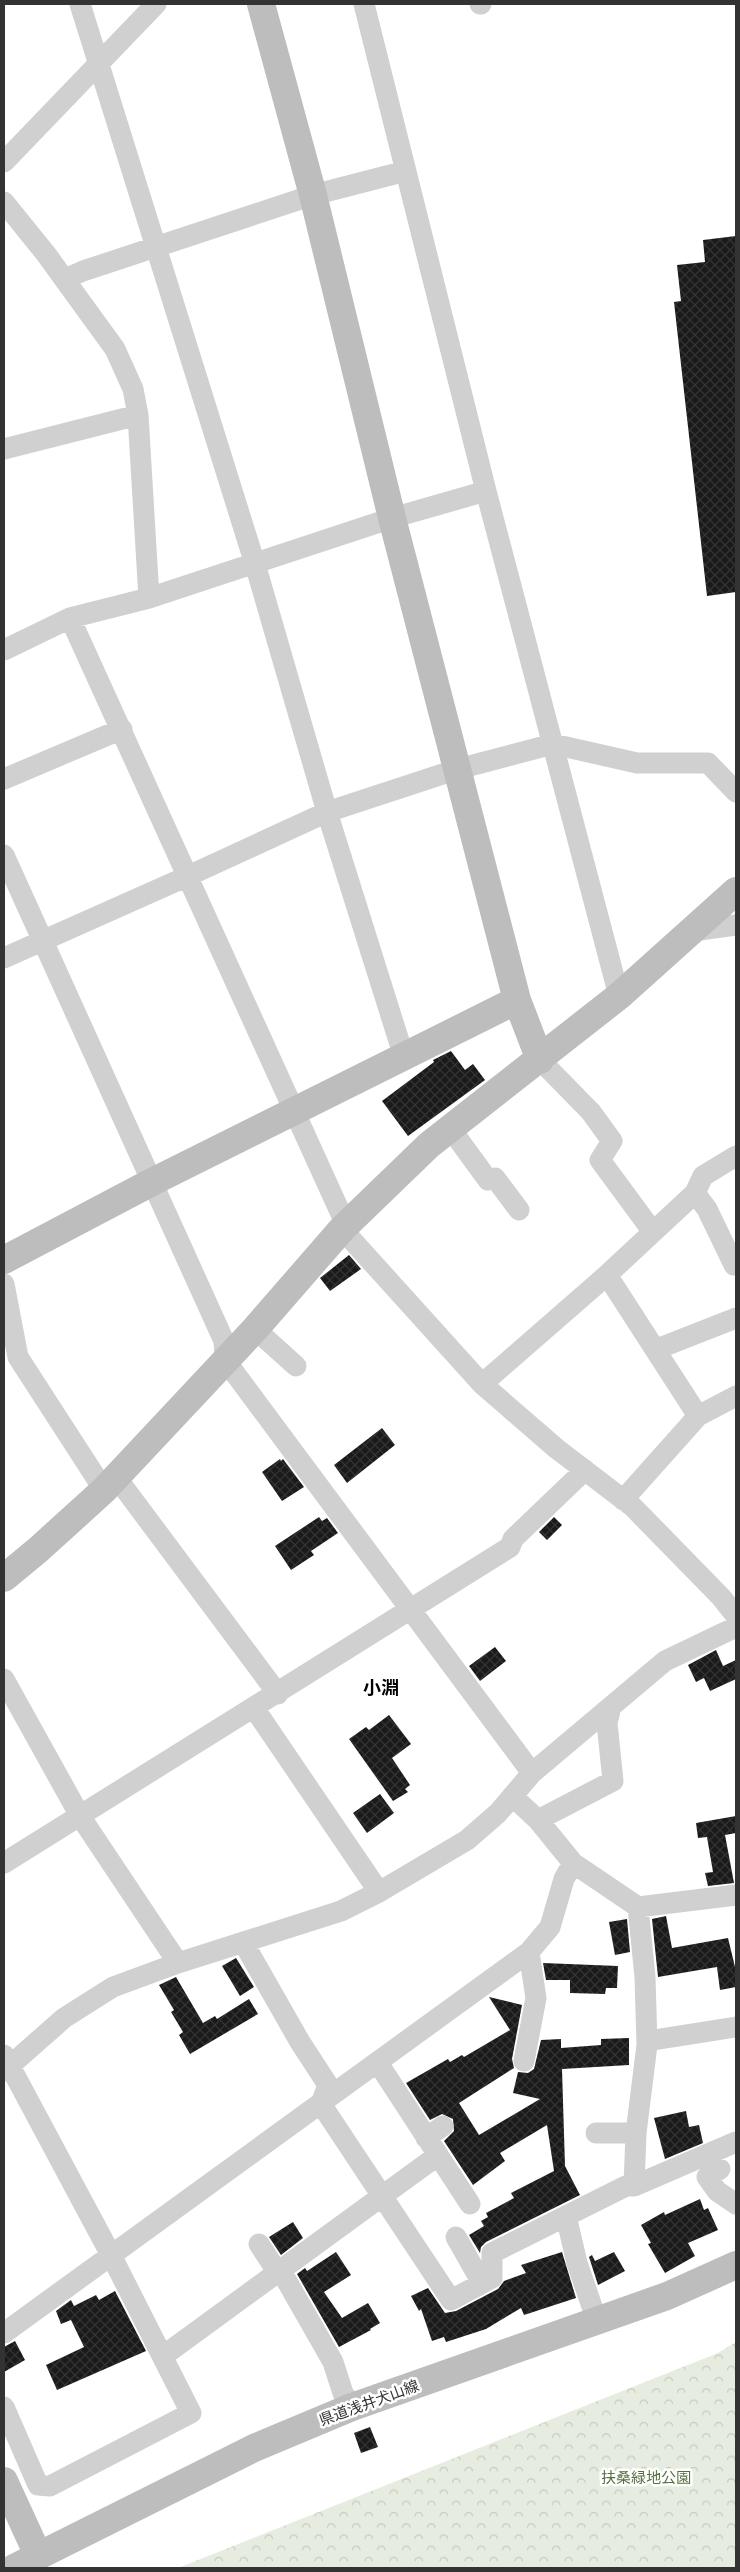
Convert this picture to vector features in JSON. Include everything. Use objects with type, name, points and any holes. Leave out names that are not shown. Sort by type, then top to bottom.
[{"type":"street","points":[[80,4],[255,564],[327,812],[404,1057]]},
{"type":"street","points":[[4,162],[156,4]]},
{"type":"street","points":[[261,4],[313,196],[392,518],[517,1000],[540,1060],[591,1112],[612,1141],[600,1160],[653,1232]]},
{"type":"street","points":[[364,4],[486,491],[619,996]]},
{"type":"street","points":[[65,280],[83,271],[156,246],[313,196],[406,170]]},
{"type":"street","points":[[4,202],[65,280],[115,349],[133,389],[138,414],[149,598]]},
{"type":"street","points":[[4,449],[138,414]]},
{"type":"street","points":[[4,650],[70,618],[149,598],[392,518],[486,491]]},
{"type":"street","points":[[70,618],[122,728],[295,1112],[344,1227],[482,1384],[623,1500],[721,1597],[736,1616]]},
{"type":"street","points":[[4,779],[122,728]]},
{"type":"street","points":[[4,958],[327,812],[458,769],[553,744],[637,764],[708,762],[736,792]]},
{"type":"street","points":[[4,855],[224,1341],[225,1360],[532,1773]]},
{"type":"street","points":[[4,1578],[39,1549],[110,1483],[255,1329],[344,1227],[450,1128],[540,1060],[619,996],[736,891]]},
{"type":"street","points":[[692,931],[736,925]]},
{"type":"street","points":[[4,1260],[152,1182],[517,1000]]},
{"type":"street","points":[[450,1128],[488,1180],[495,1178],[519,1210]]},
{"type":"street","points":[[482,1384],[607,1275],[695,1193],[703,1176],[736,1156]]},
{"type":"street","points":[[695,1193],[707,1209],[736,1265]]},
{"type":"street","points":[[607,1275],[657,1349],[698,1416]]},
{"type":"street","points":[[4,1284],[18,1357],[110,1483],[278,1694]]},
{"type":"street","points":[[657,1349],[736,1318]]},
{"type":"street","points":[[255,1329],[296,1366]]},
{"type":"street","points":[[623,1500],[698,1416],[736,1396]]},
{"type":"street","points":[[4,1863],[278,1694],[410,1608],[510,1547],[513,1540],[585,1470]]},
{"type":"street","points":[[4,2407],[38,2485],[50,2486],[191,2413],[111,2255],[6,2063],[64,2018],[113,1987],[178,1963],[341,1910],[379,1892],[467,1840],[498,1813],[532,1773],[665,1661],[736,1628]]},
{"type":"street","points":[[4,1679],[80,1816],[178,1963]]},
{"type":"street","points":[[538,1820],[613,1781],[607,1723],[611,1707]]},
{"type":"street","points":[[254,1708],[379,1892]]},
{"type":"street","points":[[512,1796],[538,1820],[573,1863],[638,1908],[736,1895]]},
{"type":"street","points":[[4,2333],[529,1952],[550,1927],[564,1879],[573,1863]]},
{"type":"street","points":[[634,2186],[636,2133],[647,2041],[645,1977],[638,1908]]},
{"type":"street","points":[[243,1942],[300,2042],[328,2085],[321,2104]]},
{"type":"street","points":[[524,2061],[536,1998],[529,1952]]},
{"type":"street","points":[[647,2041],[736,2027]]},
{"type":"street","points":[[378,2062],[434,2132],[438,2156],[470,2204]]},
{"type":"street","points":[[321,2104],[450,2300],[492,2278],[492,2253],[626,2186],[634,2186],[736,2142]]},
{"type":"street","points":[[596,2133],[636,2133]]},
{"type":"street","points":[[163,2356],[438,2156]]},
{"type":"street","points":[[720,2169],[706,2177],[717,2191],[736,2204]]},
{"type":"street","points":[[566,2216],[577,2262],[597,2321]]},
{"type":"street","points":[[456,2236],[482,2283]]},
{"type":"street","points":[[259,2244],[279,2272],[332,2362],[343,2393],[352,2407]]},
{"type":"street","name":"県道浅井犬山線","points":[[14,2568],[254,2448],[352,2407],[668,2296],[736,2265]]},
{"type":"street","points":[[4,2481],[38,2555]]},
{"type":"green space","name":"扶桑緑地公園","points":[[736,2342],[736,2568],[178,2568],[718,2353]]},
{"type":"building","points":[[736,236],[736,592],[707,596],[674,302],[681,301],[677,265],[705,262],[703,240]]},
{"type":"building","points":[[451,1051],[465,1070],[473,1064],[485,1080],[408,1136],[382,1101],[434,1062],[433,1060]]},
{"type":"building","points":[[349,1255],[361,1269],[330,1291],[320,1278]]},
{"type":"building","points":[[382,1428],[395,1445],[347,1483],[334,1465]]},
{"type":"building","points":[[280,1459],[281,1461],[283,1459],[304,1487],[282,1501],[262,1472]]},
{"type":"building","points":[[319,1517],[322,1521],[327,1518],[338,1533],[311,1551],[314,1555],[291,1570],[275,1546]]},
{"type":"building","points":[[554,1517],[562,1525],[547,1540],[539,1532]]},
{"type":"building","points":[[495,1647],[506,1661],[480,1681],[469,1666]]},
{"type":"building","points":[[716,1650],[723,1666],[736,1660],[736,1679],[710,1691],[704,1678],[696,1682],[688,1665]]},
{"type":"building","points":[[389,1715],[411,1744],[392,1758],[410,1785],[405,1789],[408,1792],[393,1801],[349,1739],[366,1727],[369,1730]]},
{"type":"building","points":[[380,1794],[394,1813],[367,1833],[353,1813]]},
{"type":"building","points":[[736,1816],[736,1833],[725,1835],[734,1883],[708,1886],[705,1873],[713,1872],[707,1837],[698,1838],[696,1823]]},
{"type":"building","points":[[666,1916],[672,1948],[728,1938],[736,1971],[736,1987],[720,1990],[717,1967],[658,1977],[652,1919]]},
{"type":"building","points":[[627,1919],[630,1952],[615,1955],[609,1922]]},
{"type":"building","points":[[236,1958],[254,1987],[240,1996],[222,1966]]},
{"type":"building","points":[[543,1963],[618,1966],[617,1988],[606,1988],[605,1994],[570,1993],[570,1980],[546,1980]]},
{"type":"building","points":[[176,1977],[203,2023],[215,2016],[217,2019],[249,1999],[258,2014],[190,2054],[179,2035],[183,2032],[171,2012],[174,2010],[159,1985]]},
{"type":"building","points":[[489,1997],[522,2005],[512,2059],[514,2068],[459,2103],[479,2135],[540,2099],[513,2093],[518,2072],[528,2073],[534,2069],[541,2040],[561,2039],[561,2048],[601,2045],[601,2039],[629,2038],[629,2065],[562,2069],[565,2166],[580,2195],[486,2242],[481,2247],[480,2253],[469,2235],[484,2226],[481,2221],[488,2217],[486,2213],[514,2198],[511,2193],[554,2171],[547,2125],[500,2153],[505,2161],[473,2185],[444,2141],[454,2131],[453,2119],[442,2114],[430,2120],[406,2083],[448,2059],[450,2062],[462,2055],[464,2057],[510,2030]]},
{"type":"building","points":[[686,2111],[689,2127],[699,2125],[703,2143],[665,2159],[654,2118]]},
{"type":"building","points":[[700,2199],[704,2210],[708,2208],[718,2230],[688,2243],[695,2256],[665,2273],[648,2244],[651,2243],[641,2225],[664,2212],[665,2215]]},
{"type":"building","points":[[293,2222],[303,2238],[281,2255],[269,2237]]},
{"type":"building","points":[[336,2252],[351,2275],[324,2292],[342,2318],[368,2303],[380,2323],[339,2347],[297,2274],[305,2268],[307,2271]]},
{"type":"building","points":[[562,2252],[576,2298],[524,2315],[521,2308],[486,2329],[446,2342],[444,2337],[432,2341],[421,2309],[419,2311],[411,2296],[428,2288],[445,2313],[456,2311],[498,2289],[504,2281],[526,2273],[521,2265]]},
{"type":"building","points":[[614,2252],[625,2271],[598,2285],[589,2257],[592,2255],[595,2261]]},
{"type":"building","points":[[115,2291],[146,2351],[57,2390],[46,2365],[84,2347],[71,2320],[61,2324],[56,2311],[71,2300],[74,2306],[96,2295],[99,2300]]},
{"type":"building","points":[[15,2341],[25,2360],[4,2372],[4,2347]]},
{"type":"building","points":[[370,2427],[378,2447],[361,2453],[354,2433]]},
{"type":"district","name":"小淵","points":[[381,1688]]}]
